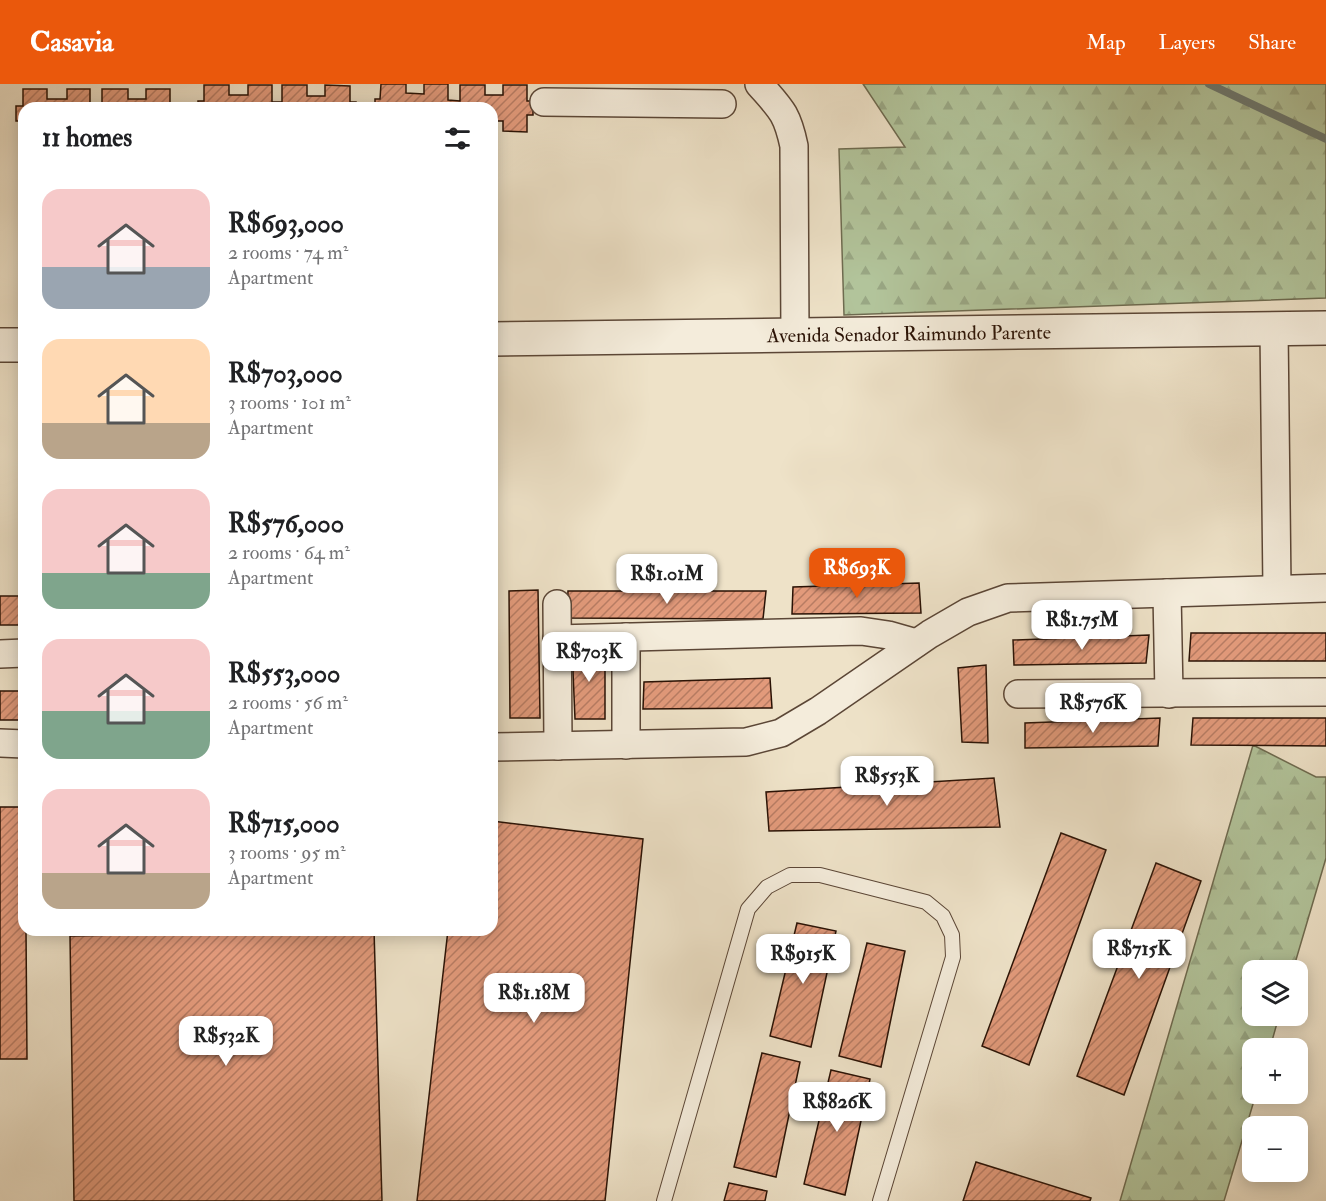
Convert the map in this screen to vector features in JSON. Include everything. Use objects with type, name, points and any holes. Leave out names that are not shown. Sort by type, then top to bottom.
[{"type":"street","points":[[759,84],[785,113],[794,146],[795,336]]},
{"type":"street","points":[[544,102],[672,94],[722,104]]},
{"type":"street","name":"Avenida Senador Raimundo Parente","points":[[498,339],[1326,328]]},
{"type":"street","points":[[1274,329],[1277,589]]},
{"type":"street","points":[[0,345],[18,345]]},
{"type":"street","points":[[498,747],[746,742],[781,733],[968,612],[1008,598],[1326,588]]},
{"type":"street","points":[[1167,593],[1169,694]]},
{"type":"street","points":[[557,604],[558,746]]},
{"type":"street","points":[[557,639],[861,631],[888,635],[916,644]]},
{"type":"street","points":[[626,637],[626,744]]},
{"type":"street","points":[[0,654],[18,653]]},
{"type":"street","points":[[1018,694],[1326,692]]},
{"type":"street","points":[[0,743],[18,744]]},
{"type":"lane","points":[[664,1201],[748,909],[767,887],[790,875],[820,875],[926,902],[943,916],[952,935],[953,957],[880,1201]]},
{"type":"green space","points":[[863,84],[1326,84],[1326,298],[844,315],[839,149],[905,147]]},
{"type":"green space","points":[[1253,745],[1316,777],[1326,777],[1326,858],[1296,960],[1242,960],[1242,1026],[1276,1026],[1273,1038],[1242,1038],[1242,1104],[1253,1104],[1249,1116],[1242,1116],[1242,1141],[1224,1201],[1120,1201]]},
{"type":"building","points":[[381,84],[406,84],[406,93],[424,94],[424,84],[448,84],[448,100],[460,101],[460,85],[485,85],[485,95],[503,95],[503,85],[527,85],[527,101],[533,101],[533,115],[527,115],[527,132],[503,131],[503,121],[498,121],[498,102],[375,102],[375,99],[380,99]]},
{"type":"building","points":[[204,85],[229,85],[229,95],[248,95],[248,85],[272,85],[272,102],[198,102],[204,101]]},
{"type":"building","points":[[282,85],[307,85],[307,96],[325,96],[325,85],[350,86],[350,102],[282,102]]},
{"type":"building","points":[[23,89],[47,89],[47,99],[67,99],[67,89],[90,89],[90,102],[23,102]]},
{"type":"building","points":[[102,89],[128,89],[128,99],[146,99],[146,89],[170,89],[170,102],[102,102]]},
{"type":"building","points":[[16,106],[18,106],[18,121],[16,121]]},
{"type":"building","points":[[919,583],[921,613],[792,614],[793,587]]},
{"type":"building","points":[[538,590],[540,718],[510,718],[509,591]]},
{"type":"building","points":[[568,591],[766,591],[763,619],[567,618]]},
{"type":"building","points":[[0,596],[18,596],[18,625],[0,625]]},
{"type":"building","points":[[1191,633],[1326,633],[1326,661],[1189,661]]},
{"type":"building","points":[[1149,635],[1146,663],[1014,665],[1013,640]]},
{"type":"building","points":[[572,648],[605,650],[605,719],[575,719]]},
{"type":"building","points":[[986,665],[988,743],[962,742],[958,668]]},
{"type":"building","points":[[770,678],[772,708],[643,709],[644,682]]},
{"type":"building","points":[[0,691],[18,691],[18,720],[0,720]]},
{"type":"building","points":[[1160,718],[1158,746],[1025,748],[1025,723]]},
{"type":"building","points":[[1193,718],[1326,718],[1326,746],[1191,745]]},
{"type":"building","points":[[994,778],[1000,827],[769,831],[766,792]]},
{"type":"building","points":[[0,807],[18,807],[18,936],[26,936],[27,1059],[0,1059]]},
{"type":"building","points":[[498,822],[643,839],[605,1201],[417,1201],[447,936],[498,936]]},
{"type":"building","points":[[1061,833],[1106,850],[1029,1065],[982,1046]]},
{"type":"building","points":[[1156,863],[1201,881],[1124,1095],[1077,1076]]},
{"type":"building","points":[[797,923],[836,931],[811,1047],[770,1036]]},
{"type":"building","points":[[70,936],[374,936],[382,1201],[74,1201]]},
{"type":"building","points":[[867,943],[905,951],[881,1067],[839,1056]]},
{"type":"building","points":[[762,1053],[800,1062],[776,1177],[734,1167]]},
{"type":"building","points":[[831,1070],[870,1079],[845,1195],[804,1184]]},
{"type":"building","points":[[976,1162],[1091,1198],[1090,1201],[963,1201]]},
{"type":"building","points":[[729,1183],[767,1191],[765,1201],[724,1201]]},
{"type":"waterway","points":[[1209,84],[1326,139]]}]
